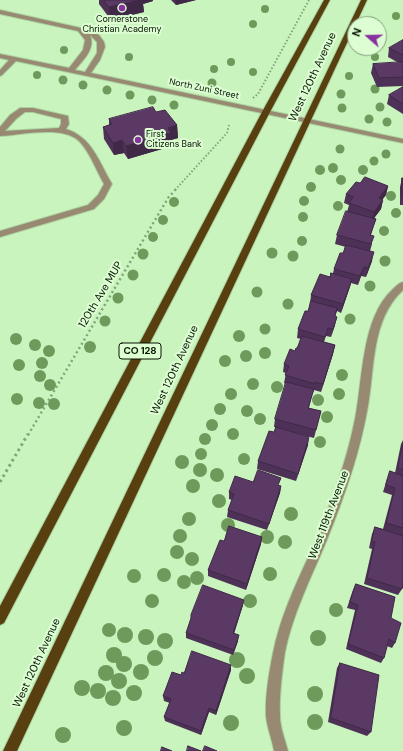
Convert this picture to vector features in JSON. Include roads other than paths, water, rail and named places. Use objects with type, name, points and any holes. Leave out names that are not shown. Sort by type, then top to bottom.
[{"type":"main road","name":"West 120th Avenue","points":[[0,619],[266,112],[327,0]]},
{"type":"main road","name":"West 120th Avenue","points":[[10,751],[364,0]]},
{"type":"street","points":[[0,12],[92,33],[102,44],[99,56],[86,75]]},
{"type":"street","points":[[70,71],[84,55],[90,42],[89,37],[79,29]]},
{"type":"street","name":"North Zuni Street","points":[[0,56],[403,141]]},
{"type":"street","points":[[0,74],[14,59]]},
{"type":"street","points":[[0,133],[18,113],[29,110],[65,118],[65,124],[61,131]]},
{"type":"street","points":[[0,133],[61,131],[73,134],[82,139],[108,184],[106,191],[100,200],[91,207],[0,234]]},
{"type":"street","name":"West 119th Avenue","points":[[281,751],[273,717],[280,651],[293,602],[328,524],[354,448],[363,411],[374,331],[378,316],[386,302],[403,285]]},
{"type":"place","name":"Cornerstone Christian Academy","points":[[122,8]]},
{"type":"place","name":"First Citizens Bank","points":[[138,140]]}]
